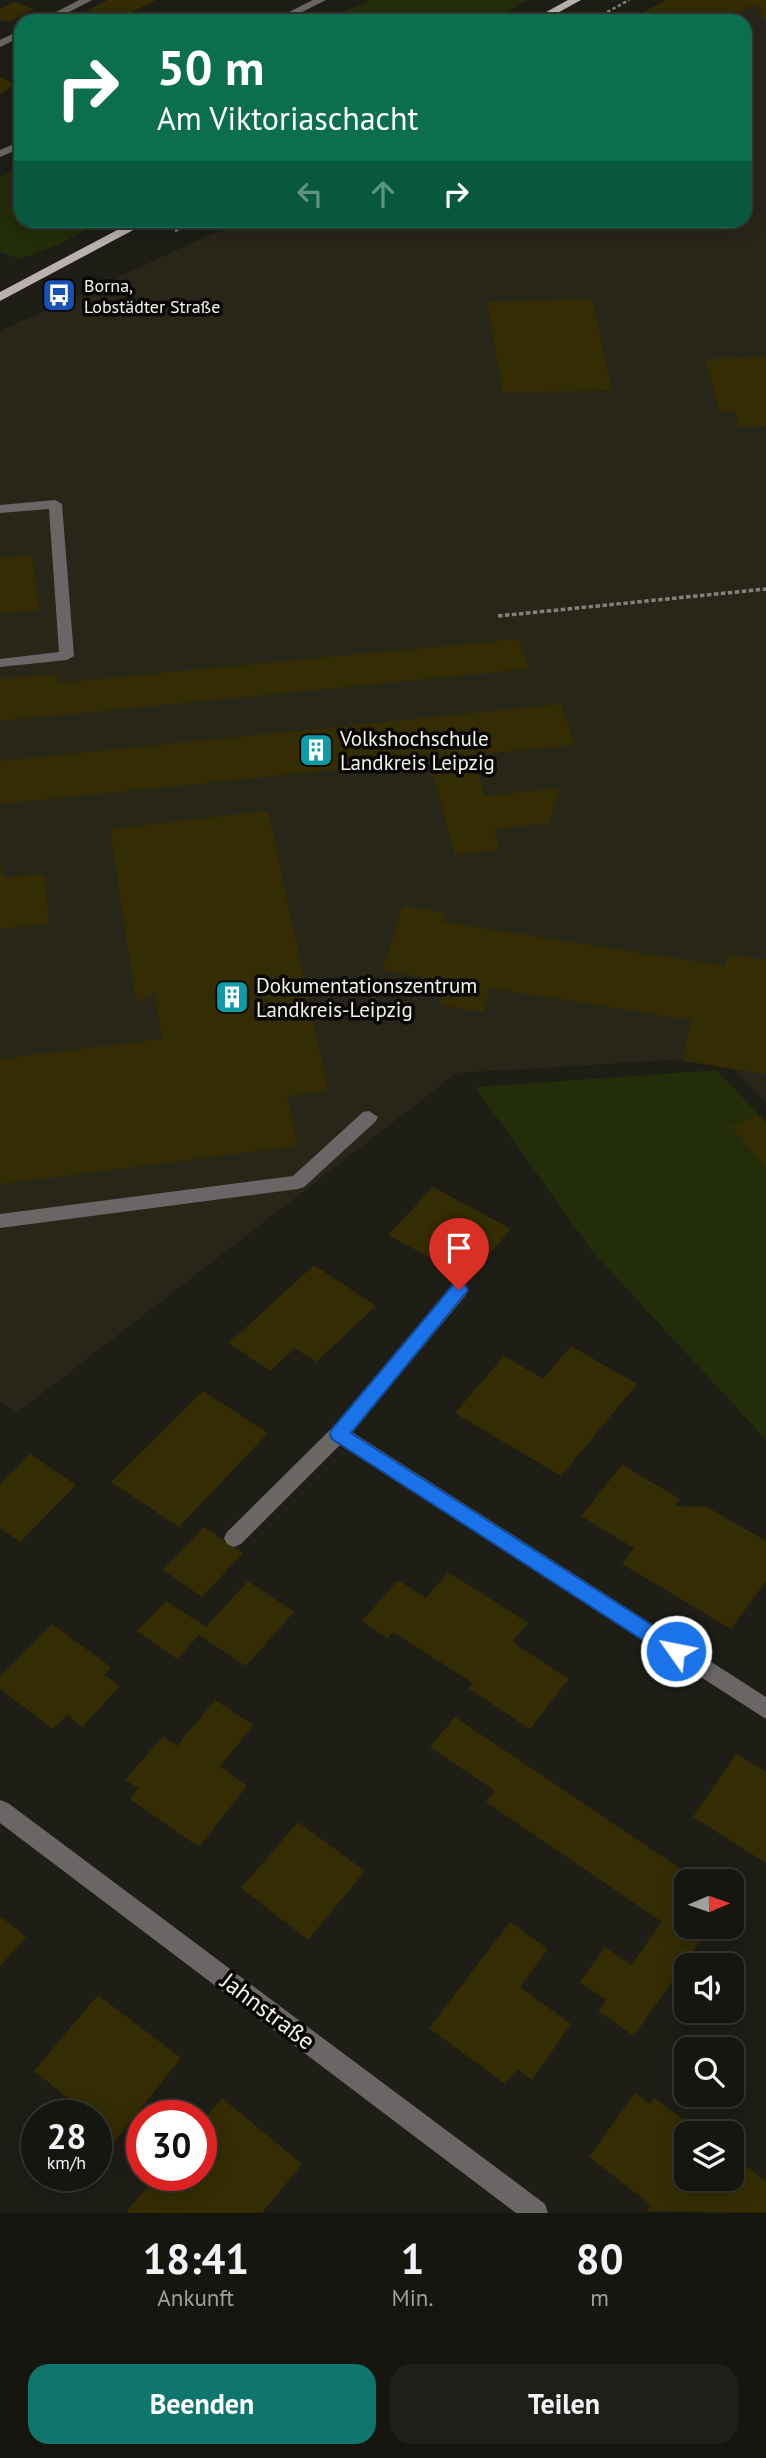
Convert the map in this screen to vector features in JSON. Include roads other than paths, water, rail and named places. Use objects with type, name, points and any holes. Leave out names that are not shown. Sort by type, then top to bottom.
[{"type":"main road","points":[[549,14],[576,0]]},
{"type":"main road","points":[[0,296],[131,228]]},
{"type":"street","points":[[58,14],[87,0]]},
{"type":"street","points":[[291,14],[321,0]]},
{"type":"street","points":[[0,509],[55,504],[67,656],[0,663]]},
{"type":"street","points":[[0,1221],[298,1182],[369,1117]]},
{"type":"street","points":[[234,1538],[339,1434],[459,1290]]},
{"type":"street","points":[[339,1434],[766,1709]]},
{"type":"street","name":"Jahnstraße","points":[[0,1810],[536,2213]]},
{"type":"place","name":"Borna, Lobstädter Straße","points":[[59,295]]},
{"type":"place","name":"Volkshochschule Landkreis Leipzig","points":[[316,750]]},
{"type":"place","name":"Dokumentationszentrum Landkreis-Leipzig","points":[[232,997]]}]
